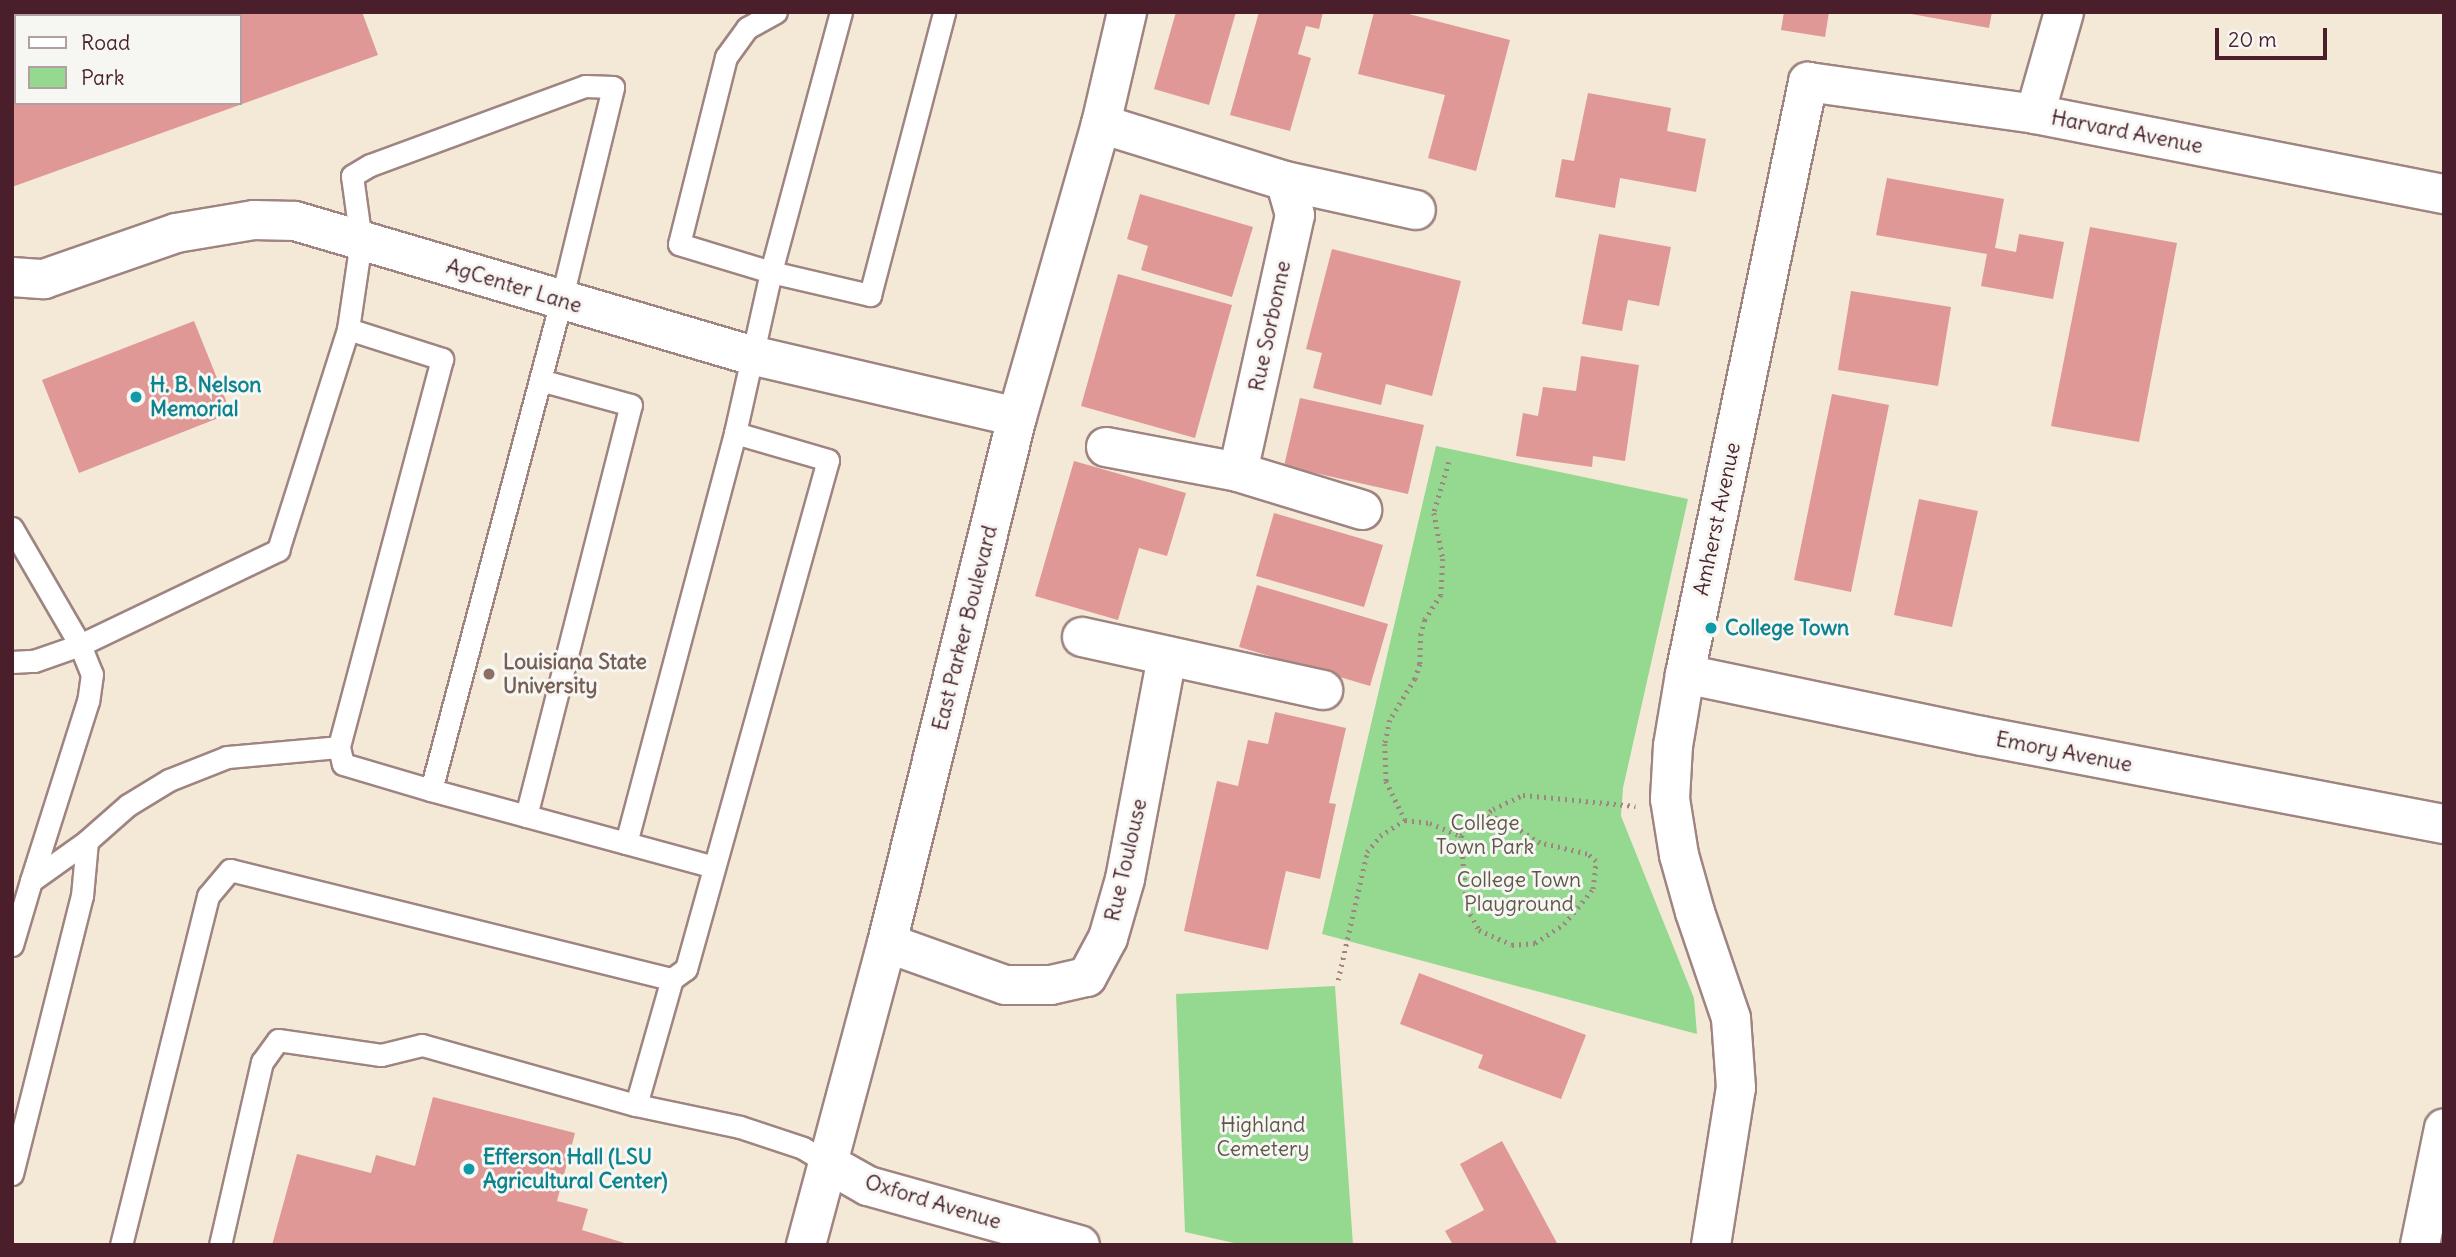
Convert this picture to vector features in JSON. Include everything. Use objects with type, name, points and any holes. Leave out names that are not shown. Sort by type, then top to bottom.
[{"type":"street","name":"East Parker Boulevard","points":[[806,1245],[887,943],[1017,417],[1101,124],[1126,12]]},
{"type":"street","points":[[2035,114],[2064,12]]},
{"type":"street","name":"Harvard Avenue","points":[[1808,82],[2035,114],[2444,194]]},
{"type":"street","name":"Amherst Avenue","points":[[1711,1245],[1736,1087],[1731,1018],[1688,889],[1670,799],[1673,746],[1685,674],[1808,82]]},
{"type":"street","points":[[1101,124],[1285,181],[1416,210]]},
{"type":"street","name":"Rue Sorbonne","points":[[1238,471],[1294,215],[1285,181]]},
{"type":"street","name":"AgCenter Lane","points":[[12,277],[44,279],[176,233],[254,220],[295,221],[751,355],[1017,417]]},
{"type":"street","points":[[1106,447],[1238,471],[1362,510]]},
{"type":"street","points":[[1082,637],[1323,690]]},
{"type":"street","name":"Rue Toulouse","points":[[887,943],[1005,985],[1051,985],[1087,977],[1108,938],[1125,879],[1167,656]]},
{"type":"street","name":"Emory Avenue","points":[[1685,674],[1982,736],[2444,824]]},
{"type":"street","points":[[2420,1245],[2444,1128]]},
{"type":"street","name":"Oxford Avenue","points":[[829,1164],[868,1186],[1080,1245]]},
{"type":"lane","points":[[776,12],[747,28],[726,57],[679,244],[771,272],[870,295],[944,12]]},
{"type":"lane","points":[[626,843],[735,433],[771,272],[841,12]]},
{"type":"lane","points":[[12,662],[34,661],[80,645],[278,550],[348,328],[360,241],[352,176],[370,165],[585,86],[613,87],[561,301],[431,790]]},
{"type":"lane","points":[[348,328],[442,359],[339,747],[343,764],[715,867]]},
{"type":"lane","points":[[526,816],[631,405],[540,380]]},
{"type":"lane","points":[[636,1105],[673,979],[686,969],[828,460],[735,433]]},
{"type":"lane","points":[[12,528],[80,645],[92,674],[88,701],[12,945]]},
{"type":"lane","points":[[31,881],[87,841],[128,805],[169,780],[227,757],[339,747]]},
{"type":"lane","points":[[12,1174],[82,896],[87,841]]},
{"type":"lane","points":[[121,1245],[208,896],[230,870],[673,979]]},
{"type":"lane","points":[[220,1245],[262,1062],[278,1040],[381,1055],[422,1045],[636,1105],[740,1127],[803,1148],[829,1164]]},
{"type":"path","points":[[1405,820],[1386,781],[1385,744],[1390,719],[1415,679],[1420,664],[1421,634],[1425,620],[1441,595],[1443,559],[1434,513],[1449,462]]},
{"type":"path","points":[[1484,816],[1503,820],[1540,844],[1587,854],[1597,861],[1593,889],[1564,924],[1535,943],[1512,945],[1479,930],[1467,908],[1461,836],[1472,822],[1493,808],[1524,795],[1622,806],[1645,805],[1670,799]]},
{"type":"path","points":[[1338,980],[1367,852],[1380,836],[1405,820],[1430,823],[1461,836]]},
{"type":"green space","name":"College Town Park","points":[[1436,446],[1688,499],[1623,788],[1621,816],[1694,998],[1697,1034],[1322,934]]},
{"type":"green space","name":"Highland Cemetery","points":[[1335,986],[1353,1245],[1243,1245],[1185,1232],[1176,994]]},
{"type":"building","points":[[12,12],[362,12],[378,55],[242,104],[242,14],[14,14],[14,105],[239,105],[12,187]]},
{"type":"building","points":[[1176,12],[1236,12],[1209,105],[1154,89]]},
{"type":"building","points":[[1259,12],[1323,12],[1319,29],[1306,26],[1298,54],[1311,58],[1290,131],[1230,115]]},
{"type":"building","points":[[1374,12],[1401,12],[1510,40],[1476,171],[1428,158],[1445,95],[1358,74]]},
{"type":"building","points":[[1784,12],[1829,12],[1825,37],[1781,30]]},
{"type":"building","points":[[1900,12],[1992,12],[1989,28]]},
{"type":"building","points":[[1588,93],[1671,108],[1667,131],[1706,139],[1696,192],[1620,178],[1615,208],[1555,197],[1562,159],[1574,161]]},
{"type":"building","points":[[1887,178],[2004,199],[1995,248],[2016,252],[2019,234],[2064,242],[2053,299],[1981,286],[1987,254],[1876,235]]},
{"type":"building","points":[[1140,194],[1253,227],[1232,297],[1141,270],[1148,246],[1127,239]]},
{"type":"building","points":[[2090,227],[2177,243],[2139,442],[2051,426]]},
{"type":"building","points":[[1599,234],[1671,247],[1659,306],[1628,300],[1622,331],[1582,324]]},
{"type":"building","points":[[1332,249],[1461,281],[1432,396],[1386,384],[1381,405],[1313,388],[1322,353],[1306,349]]},
{"type":"building","points":[[1118,274],[1232,305],[1195,438],[1081,406]]},
{"type":"building","points":[[1851,291],[1951,307],[1938,386],[1838,370]]},
{"type":"building","name":"H. B. Nelson Memorial","points":[[194,321],[231,413],[79,473],[42,380]]},
{"type":"building","points":[[1581,356],[1639,365],[1625,461],[1593,456],[1592,467],[1516,456],[1523,413],[1538,416],[1543,387],[1576,391]]},
{"type":"building","points":[[1832,394],[1889,405],[1851,592],[1794,580]]},
{"type":"building","points":[[1300,398],[1424,425],[1408,494],[1284,466]]},
{"type":"building","points":[[1074,461],[1186,493],[1167,556],[1139,548],[1118,620],[1035,596]]},
{"type":"building","points":[[1919,499],[1978,511],[1952,627],[1894,615]]},
{"type":"building","points":[[1274,513],[1383,545],[1364,607],[1256,576]]},
{"type":"building","points":[[1257,585],[1388,624],[1370,686],[1239,647]]},
{"type":"building","points":[[1275,712],[1346,728],[1329,803],[1336,804],[1320,879],[1286,871],[1268,950],[1184,931],[1217,781],[1238,786],[1248,740],[1268,744]]},
{"type":"building","points":[[1419,973],[1586,1035],[1561,1099],[1478,1068],[1483,1055],[1400,1024]]},
{"type":"building","name":"Efferson Hall (LSU Agricultural Center)","points":[[433,1097],[575,1133],[557,1201],[588,1209],[582,1230],[631,1245],[272,1245],[297,1154],[371,1173],[376,1155],[415,1166]]},
{"type":"building","points":[[1502,1141],[1558,1245],[1453,1245],[1445,1231],[1484,1210],[1460,1164]]},
{"type":"place","name":"H. B. Nelson Memorial","points":[[136,397]]},
{"type":"place","name":"College Town","points":[[1711,628]]},
{"type":"place","name":"Louisiana State University","points":[[489,674]]},
{"type":"place","name":"Efferson Hall (LSU Agricultural Center)","points":[[469,1169]]},
{"type":"park label","name":"College Town Playground","points":[[1519,892]]}]
